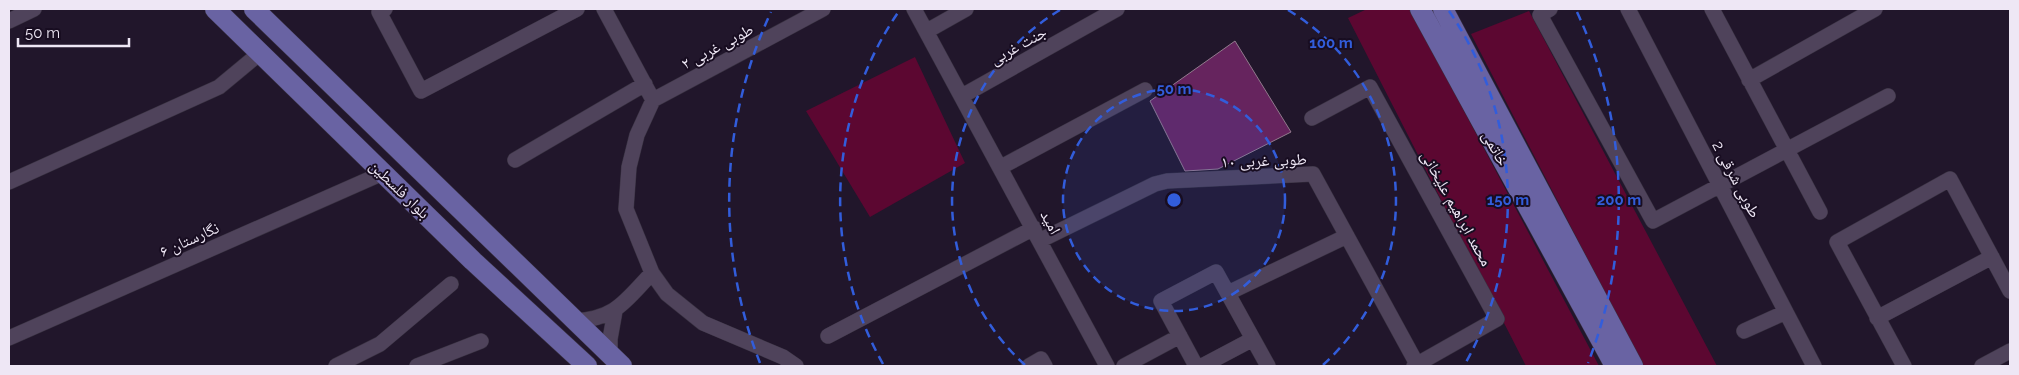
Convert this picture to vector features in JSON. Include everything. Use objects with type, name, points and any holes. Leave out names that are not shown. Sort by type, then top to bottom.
[{"type":"main road","name":"بلوار فلسطین","points":[[214,9],[473,261],[587,366]]},
{"type":"main road","name":"بلوار فلسطین","points":[[254,9],[616,360]]},
{"type":"main road","name":"خاتمی","points":[[1420,9],[1615,366]]},
{"type":"main road","name":"خاتمی","points":[[1443,9],[1633,366]]},
{"type":"street","points":[[9,21],[34,9]]},
{"type":"street","points":[[382,10],[421,91],[578,9]]},
{"type":"street","points":[[604,9],[653,100],[637,136],[631,159],[626,209],[652,273],[667,294],[703,323],[784,357],[796,366]]},
{"type":"street","name":"طوبی غربی ۲","points":[[653,100],[823,9]]},
{"type":"street","name":"امید","points":[[914,9],[1038,234],[1107,366]]},
{"type":"street","points":[[927,31],[966,9]]},
{"type":"street","name":"جنت غربی","points":[[962,96],[1117,9]]},
{"type":"street","points":[[1550,9],[1540,15],[1653,221],[1888,96]]},
{"type":"street","name":"طوبی شرقی 2","points":[[1628,9],[1814,366]]},
{"type":"street","points":[[1712,9],[1820,212]]},
{"type":"street","points":[[1750,80],[1875,9]]},
{"type":"street","points":[[9,182],[219,87],[260,53]]},
{"type":"street","points":[[515,160],[645,84]]},
{"type":"street","name":"محمد ابراهیم علیخانی","points":[[1312,118],[1370,87],[1497,319],[1416,366]]},
{"type":"street","points":[[1001,167],[1145,90]]},
{"type":"street","name":"نگارستان ۶","points":[[9,338],[383,173]]},
{"type":"street","name":"طوبی غربی ۱۰","points":[[1038,234],[1155,184],[1167,181],[1313,174],[1416,366]]},
{"type":"street","points":[[1904,366],[1837,242],[1950,179],[2010,291]]},
{"type":"street","points":[[828,336],[1038,234]]},
{"type":"street","points":[[1228,293],[1347,236]]},
{"type":"street","points":[[1878,318],[1992,257]]},
{"type":"street","points":[[1196,366],[1161,301],[1216,272],[1268,366]]},
{"type":"street","points":[[574,321],[601,318],[615,311],[652,273]]},
{"type":"street","points":[[336,366],[380,344],[451,284]]},
{"type":"street","points":[[615,311],[610,339],[616,360]]},
{"type":"street","points":[[1744,331],[1786,312]]},
{"type":"street","points":[[1124,366],[1180,336]]},
{"type":"street","points":[[1202,366],[1253,339]]},
{"type":"street","points":[[416,366],[481,342]]},
{"type":"street","points":[[1982,366],[2010,351]]},
{"type":"street","points":[[1029,366],[1041,360],[1045,366]]},
{"type":"shaded area","points":[[1367,9],[1410,9],[1599,366],[1526,366],[1348,18]]},
{"type":"shaded area","points":[[1529,11],[1717,366],[1643,366],[1471,34]]},
{"type":"shaded area","points":[[915,57],[965,163],[870,217],[806,111]]},
{"type":"building","points":[[1235,41],[1291,132],[1218,169],[1185,171],[1150,101]]}]
